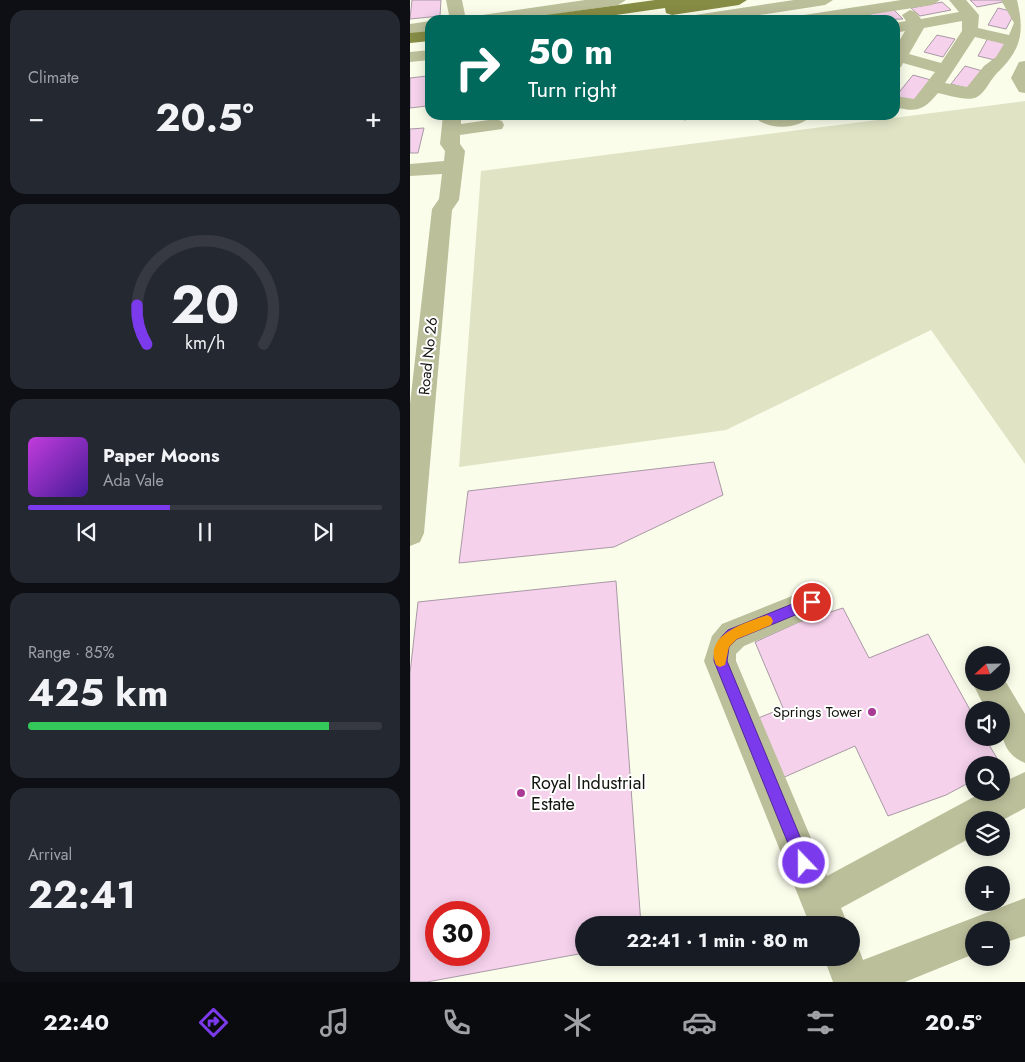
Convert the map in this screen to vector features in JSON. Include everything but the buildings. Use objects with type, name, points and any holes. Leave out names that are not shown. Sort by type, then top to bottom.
[{"type":"main road","points":[[582,15],[689,0]]},
{"type":"main road","points":[[636,15],[739,0]]},
{"type":"main road","points":[[410,38],[425,36]]},
{"type":"main road","points":[[410,46],[425,50]]},
{"type":"street","points":[[454,0],[457,15]]},
{"type":"street","points":[[516,15],[618,0]]},
{"type":"street","points":[[729,15],[825,0]]},
{"type":"street","points":[[855,15],[902,4],[932,0]]},
{"type":"street","points":[[902,4],[917,25]]},
{"type":"street","points":[[900,60],[965,65],[1002,62],[1022,23],[986,8]]},
{"type":"street","points":[[986,8],[1014,41]]},
{"type":"street","points":[[900,102],[910,105],[920,103],[934,87],[965,65],[986,8]]},
{"type":"street","points":[[900,27],[986,8],[1025,20]]},
{"type":"street","points":[[900,55],[917,25]]},
{"type":"street","points":[[410,29],[425,27]]},
{"type":"street","points":[[410,57],[425,52]]},
{"type":"street","points":[[934,87],[972,92],[965,65]]},
{"type":"street","points":[[1025,66],[1020,78],[1025,88]]},
{"type":"street","points":[[779,120],[789,123],[794,120]]},
{"type":"street","points":[[452,124],[495,125]]},
{"type":"street","name":"Road No 26","points":[[410,533],[415,438],[442,209],[448,200],[446,173],[454,151],[452,124]]},
{"type":"street","points":[[410,170],[446,173]]},
{"type":"street","points":[[410,182],[446,173]]},
{"type":"street","points":[[812,602],[733,635],[724,642],[720,652],[720,661],[824,912],[1025,789]]},
{"type":"street","points":[[993,691],[1025,746]]},
{"type":"street","points":[[1010,923],[1024,919]]},
{"type":"street","points":[[857,982],[965,939]]},
{"type":"street","points":[[846,966],[853,982]]},
{"type":"green space","points":[[1025,101],[1025,464],[931,330],[726,430],[459,467],[481,171],[877,120],[900,120],[900,117]]},
{"type":"slow traffic","points":[[720,661],[720,652],[724,642],[733,635],[767,621]]},
{"type":"place","name":"Springs Tower","points":[[872,712]]},
{"type":"place","name":"Royal Industrial Estate","points":[[521,793]]},
{"type":"route","points":[[804,863],[720,661],[720,652],[724,642],[733,635],[812,602]]}]
